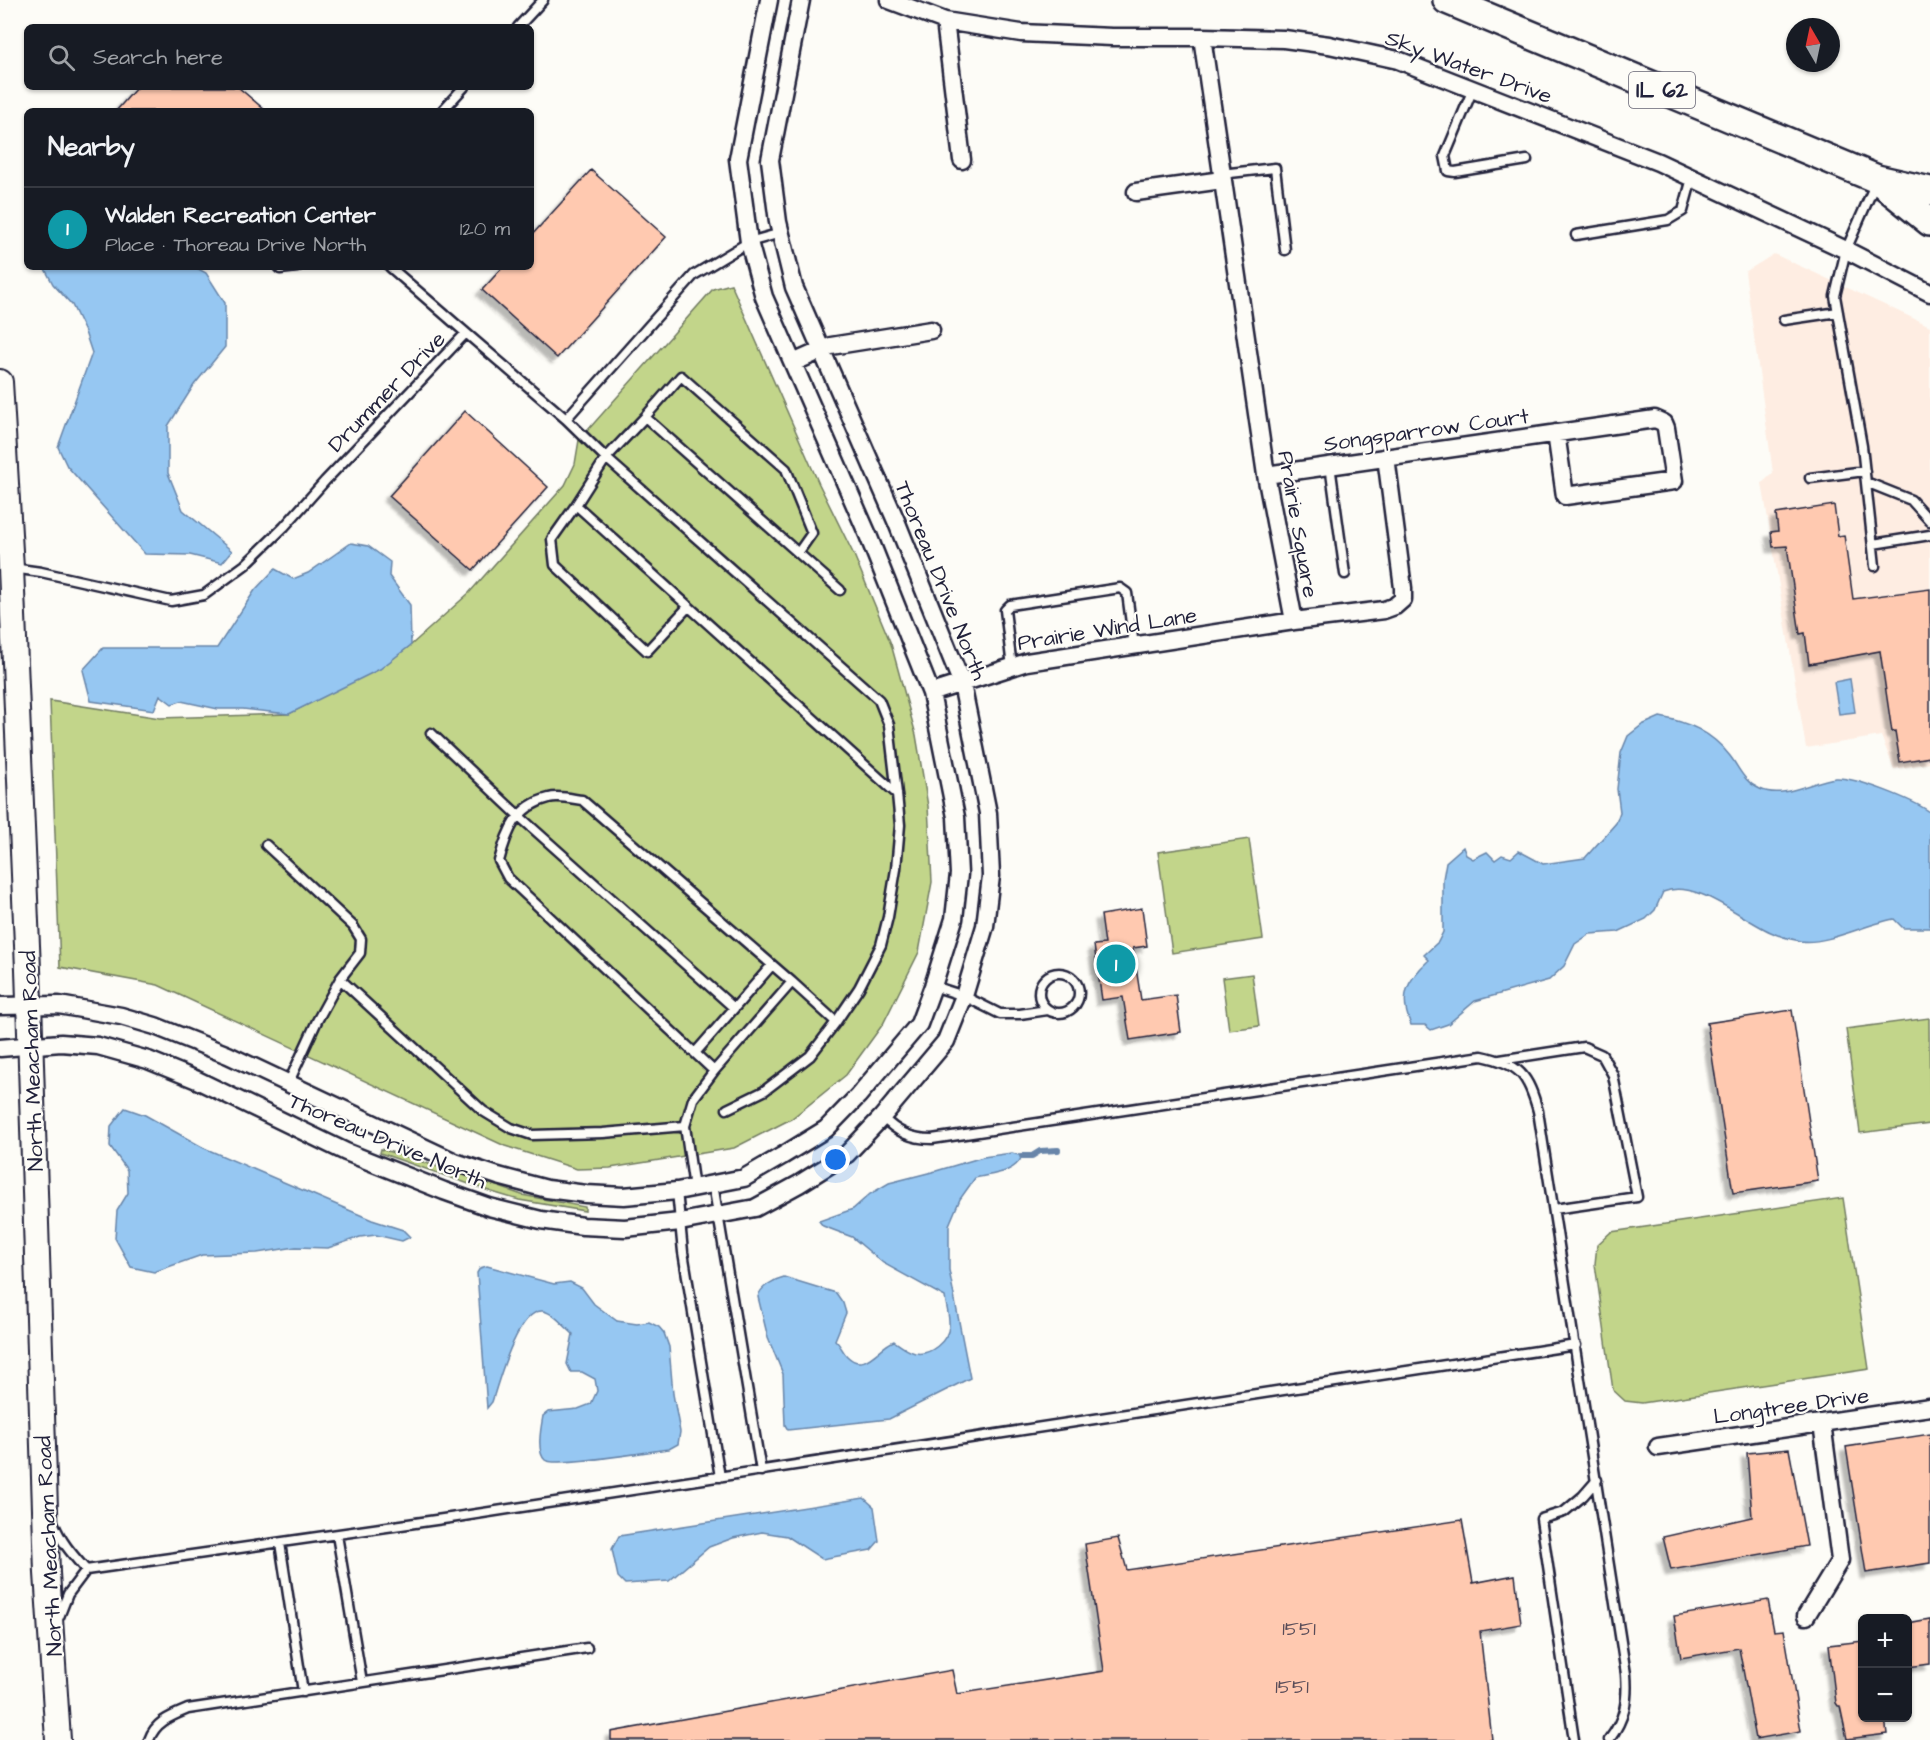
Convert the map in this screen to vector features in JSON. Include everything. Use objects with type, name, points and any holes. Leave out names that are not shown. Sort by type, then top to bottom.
[{"type":"main road","name":"IL 62","points":[[1448,0],[1877,179],[1930,191]]},
{"type":"main road","name":"IL 62","points":[[1877,179],[1930,222]]},
{"type":"main road","name":"North Meacham Road","points":[[0,381],[6,567],[29,1006],[44,1477],[58,1740]]},
{"type":"street","name":"Thoreau Drive North","points":[[0,1006],[59,1005],[120,1016],[155,1026],[228,1056],[455,1162],[547,1188],[586,1194],[624,1196],[677,1191],[744,1178],[826,1129],[858,1096],[919,1024],[954,919],[958,874],[956,817],[931,693],[868,535],[764,297],[749,242],[738,159],[769,0]]},
{"type":"street","name":"Thoreau Drive North","points":[[0,1048],[61,1043],[98,1046],[148,1060],[197,1080],[346,1152],[489,1207],[541,1220],[583,1226],[625,1228],[680,1222],[755,1208],[799,1184],[847,1154],[882,1117],[946,1041],[964,996],[985,926],[991,876],[988,813],[962,684],[897,522],[794,287],[781,233],[770,160],[801,0]]},
{"type":"street","name":"Sky Water Drive","points":[[889,0],[945,21],[1021,33],[1112,38],[1284,39],[1329,45],[1398,60],[1658,162],[1846,250],[1930,293]]},
{"type":"street","points":[[945,21],[962,160]]},
{"type":"street","points":[[1136,192],[1222,177],[1202,37]]},
{"type":"street","name":"Prairie Square","points":[[1222,177],[1266,475],[1294,621],[1384,610],[1395,606],[1403,598],[1386,457]]},
{"type":"street","points":[[793,363],[831,346],[932,330]]},
{"type":"street","name":"Songsparrow Court","points":[[1266,475],[1386,457],[1556,433],[1659,419],[1666,428],[1674,481],[1565,496],[1556,433]]},
{"type":"street","name":"Prairie Wind Lane","points":[[931,693],[1027,662],[1294,621]]},
{"type":"street","name":"Longtree Drive","points":[[1658,1447],[1930,1407]]},
{"type":"street","points":[[1806,1616],[1840,1560],[1822,1423]]},
{"type":"lane","points":[[521,24],[543,0]]},
{"type":"lane","points":[[1473,88],[1445,156],[1448,171],[1455,172],[1527,160]]},
{"type":"lane","points":[[445,108],[461,90]]},
{"type":"lane","points":[[1222,177],[1275,168],[1285,250]]},
{"type":"lane","points":[[1576,235],[1668,220],[1683,211],[1692,178]]},
{"type":"lane","points":[[1875,566],[1865,471],[1835,296],[1846,250],[1877,179]]},
{"type":"lane","points":[[566,419],[694,275],[749,242],[781,233]]},
{"type":"lane","points":[[393,270],[466,333]]},
{"type":"lane","points":[[1784,320],[1838,312]]},
{"type":"lane","name":"Drummer Drive","points":[[6,567],[41,572],[171,601],[204,596],[245,565],[284,527],[466,333],[566,419],[606,458],[879,700],[889,725],[900,825],[896,869],[881,945],[860,988],[810,1056],[764,1091],[727,1109]]},
{"type":"lane","points":[[688,607],[647,651],[555,565],[552,539],[606,458],[681,376],[786,469],[812,533],[798,553]]},
{"type":"lane","points":[[645,417],[840,590]]},
{"type":"lane","points":[[1330,465],[1345,574]]},
{"type":"lane","points":[[1810,478],[1865,471]]},
{"type":"lane","points":[[1866,482],[1911,500],[1930,521]]},
{"type":"lane","points":[[576,506],[897,794]]},
{"type":"lane","points":[[1873,544],[1930,535]]},
{"type":"lane","points":[[1012,667],[1005,610],[1010,604],[1120,588],[1127,593],[1134,646]]},
{"type":"lane","points":[[431,733],[519,816],[734,1008]]},
{"type":"lane","points":[[714,1071],[508,878],[499,861],[508,830],[526,808],[551,797],[582,800],[836,1022]]},
{"type":"lane","points":[[266,845],[353,926],[361,939],[360,952],[340,979],[317,1021],[288,1084]]},
{"type":"lane","points":[[695,1053],[772,965]]},
{"type":"lane","points":[[933,986],[964,996],[1000,1014],[1047,1010],[1056,1013],[1066,1012],[1079,998],[1079,988],[1074,979],[1066,974],[1056,973],[1047,976],[1038,993],[1047,1010]]},
{"type":"lane","points":[[340,979],[483,1111],[512,1128],[532,1135],[603,1133],[685,1126]]},
{"type":"lane","points":[[694,1188],[685,1126],[693,1099],[714,1071],[792,982]]},
{"type":"lane","points":[[1499,1060],[1584,1047],[1602,1055],[1613,1075],[1637,1197],[1554,1209]]},
{"type":"lane","points":[[882,1117],[890,1125],[910,1137],[932,1139],[1482,1056],[1499,1060],[1521,1072],[1532,1086],[1538,1111],[1597,1480],[1628,1695],[1624,1716],[1609,1740]]},
{"type":"lane","points":[[713,1184],[761,1471]]},
{"type":"lane","points":[[677,1191],[683,1252],[720,1477]]},
{"type":"lane","points":[[52,1644],[59,1614],[68,1594],[86,1570],[761,1471],[1576,1345]]},
{"type":"lane","points":[[44,1477],[52,1518],[59,1537],[86,1570]]},
{"type":"lane","points":[[1574,1740],[1540,1519],[1564,1512],[1597,1480]]},
{"type":"lane","points":[[337,1535],[362,1682]]},
{"type":"lane","points":[[280,1543],[303,1692]]},
{"type":"lane","points":[[148,1740],[152,1730],[168,1717],[188,1709],[587,1648]]},
{"type":"shaded area","points":[[1774,254],[1930,326],[1930,763],[1894,769],[1881,736],[1806,748],[1762,483],[1773,473],[1745,272]]},
{"type":"green space","points":[[731,284],[819,484],[854,555],[891,644],[916,735],[928,806],[932,882],[919,952],[883,1024],[846,1075],[791,1119],[734,1148],[610,1168],[577,1169],[505,1146],[158,985],[60,967],[50,701],[160,718],[289,714],[387,663],[411,645],[469,593],[565,485],[575,464],[579,440],[713,289]]},
{"type":"green space","points":[[1249,839],[1263,939],[1172,953],[1158,852]]},
{"type":"green space","points":[[1252,974],[1259,1026],[1229,1030],[1222,978]]},
{"type":"green space","points":[[1929,1018],[1930,1124],[1860,1133],[1846,1029]]},
{"type":"green space","points":[[381,1149],[522,1195],[585,1207],[585,1211],[519,1200],[492,1192],[380,1153]]},
{"type":"green space","points":[[1843,1198],[1869,1369],[1642,1403],[1625,1401],[1613,1390],[1595,1264],[1597,1245],[1611,1232]]},
{"type":"water","points":[[46,270],[200,270],[206,273],[225,303],[225,347],[194,385],[168,426],[168,473],[183,510],[232,551],[222,563],[190,555],[145,554],[67,466],[58,447],[92,353],[72,305],[53,284]]},
{"type":"water","points":[[351,543],[368,546],[390,562],[389,576],[410,605],[411,645],[380,669],[289,714],[218,709],[181,701],[172,704],[160,695],[154,710],[91,701],[83,670],[103,648],[217,648],[255,590],[275,569],[293,579],[308,573]]},
{"type":"water","points":[[1850,679],[1855,712],[1839,714],[1834,682]]},
{"type":"water","points":[[1660,717],[1690,725],[1707,734],[1723,748],[1746,778],[1760,789],[1769,792],[1788,791],[1836,778],[1845,779],[1884,790],[1930,812],[1930,928],[1903,928],[1894,919],[1822,940],[1800,941],[1773,933],[1705,896],[1676,889],[1663,892],[1655,910],[1646,919],[1618,932],[1590,934],[1575,944],[1564,966],[1549,980],[1475,1001],[1448,1024],[1431,1030],[1425,1025],[1411,1025],[1405,998],[1407,990],[1415,975],[1429,960],[1424,955],[1438,942],[1443,932],[1443,879],[1446,862],[1463,847],[1466,855],[1473,859],[1487,852],[1495,860],[1502,855],[1511,858],[1519,851],[1543,864],[1585,858],[1616,823],[1620,812],[1617,789],[1621,753],[1628,736],[1642,725]]},
{"type":"water","points":[[125,1108],[145,1115],[204,1148],[372,1220],[403,1230],[410,1237],[402,1241],[376,1235],[360,1237],[328,1248],[296,1247],[257,1253],[202,1255],[154,1272],[131,1267],[115,1238],[117,1211],[128,1193],[127,1170],[110,1146],[111,1126]]},
{"type":"water","points":[[1012,1153],[1022,1156],[1014,1166],[1002,1172],[975,1178],[960,1199],[949,1225],[949,1270],[970,1378],[889,1419],[788,1430],[785,1425],[783,1374],[768,1338],[759,1293],[772,1282],[784,1277],[836,1293],[846,1313],[835,1340],[847,1356],[854,1361],[866,1361],[894,1341],[915,1353],[932,1350],[942,1342],[948,1332],[949,1319],[945,1297],[883,1263],[852,1237],[823,1226],[819,1221],[853,1209],[870,1194],[889,1183],[983,1157]]},
{"type":"water","points":[[487,1266],[554,1284],[570,1282],[582,1288],[594,1304],[617,1321],[637,1324],[649,1322],[659,1327],[669,1347],[673,1394],[680,1432],[678,1444],[669,1449],[604,1458],[566,1462],[545,1460],[540,1445],[543,1416],[548,1412],[578,1409],[591,1404],[597,1391],[595,1379],[582,1372],[571,1372],[567,1364],[573,1334],[555,1317],[543,1311],[534,1313],[517,1333],[492,1402],[487,1408],[477,1273],[480,1268]]},
{"type":"water","points":[[864,1498],[874,1507],[879,1541],[871,1550],[822,1559],[787,1536],[762,1532],[733,1538],[709,1547],[669,1581],[625,1584],[618,1577],[612,1549],[619,1536]]},
{"type":"building","points":[[134,90],[242,90],[262,108],[119,108]]},
{"type":"building","points":[[591,170],[666,237],[557,358],[482,290],[500,270],[534,270],[534,233]]},
{"type":"building","points":[[465,411],[548,487],[473,570],[389,496]]},
{"type":"building","points":[[1834,505],[1838,536],[1844,535],[1853,599],[1930,589],[1930,757],[1900,762],[1895,731],[1892,732],[1880,651],[1809,664],[1805,633],[1800,634],[1787,546],[1773,547],[1771,532],[1778,531],[1776,514]]},
{"type":"building","points":[[1142,908],[1147,946],[1133,948],[1141,1000],[1176,995],[1181,1032],[1130,1040],[1123,997],[1102,1000],[1094,945],[1105,944],[1101,915]]},
{"type":"building","points":[[1792,1010],[1818,1181],[1733,1193],[1707,1023]]},
{"type":"building","points":[[1930,1434],[1930,1563],[1866,1573],[1846,1447]]},
{"type":"building","points":[[1789,1449],[1807,1546],[1671,1570],[1663,1537],[1752,1517],[1747,1453]]},
{"type":"building","points":[[1462,1520],[1473,1583],[1515,1575],[1521,1624],[1480,1631],[1492,1740],[611,1740],[611,1732],[952,1670],[957,1694],[1104,1671],[1085,1544],[1118,1538],[1127,1570]]},
{"type":"building","points":[[1768,1600],[1774,1631],[1784,1630],[1801,1731],[1756,1739],[1739,1648],[1681,1658],[1674,1616]]},
{"type":"building","points":[[1930,1619],[1930,1664],[1912,1666],[1912,1622]]},
{"type":"building","points":[[1858,1642],[1858,1722],[1886,1722],[1887,1734],[1847,1739],[1840,1706],[1836,1703],[1829,1645]]},
{"type":"waterway","points":[[1022,1156],[1032,1156],[1040,1151],[1058,1150]]},
{"type":"place","name":"Walden Recreation Center","points":[[1116,964]]}]
